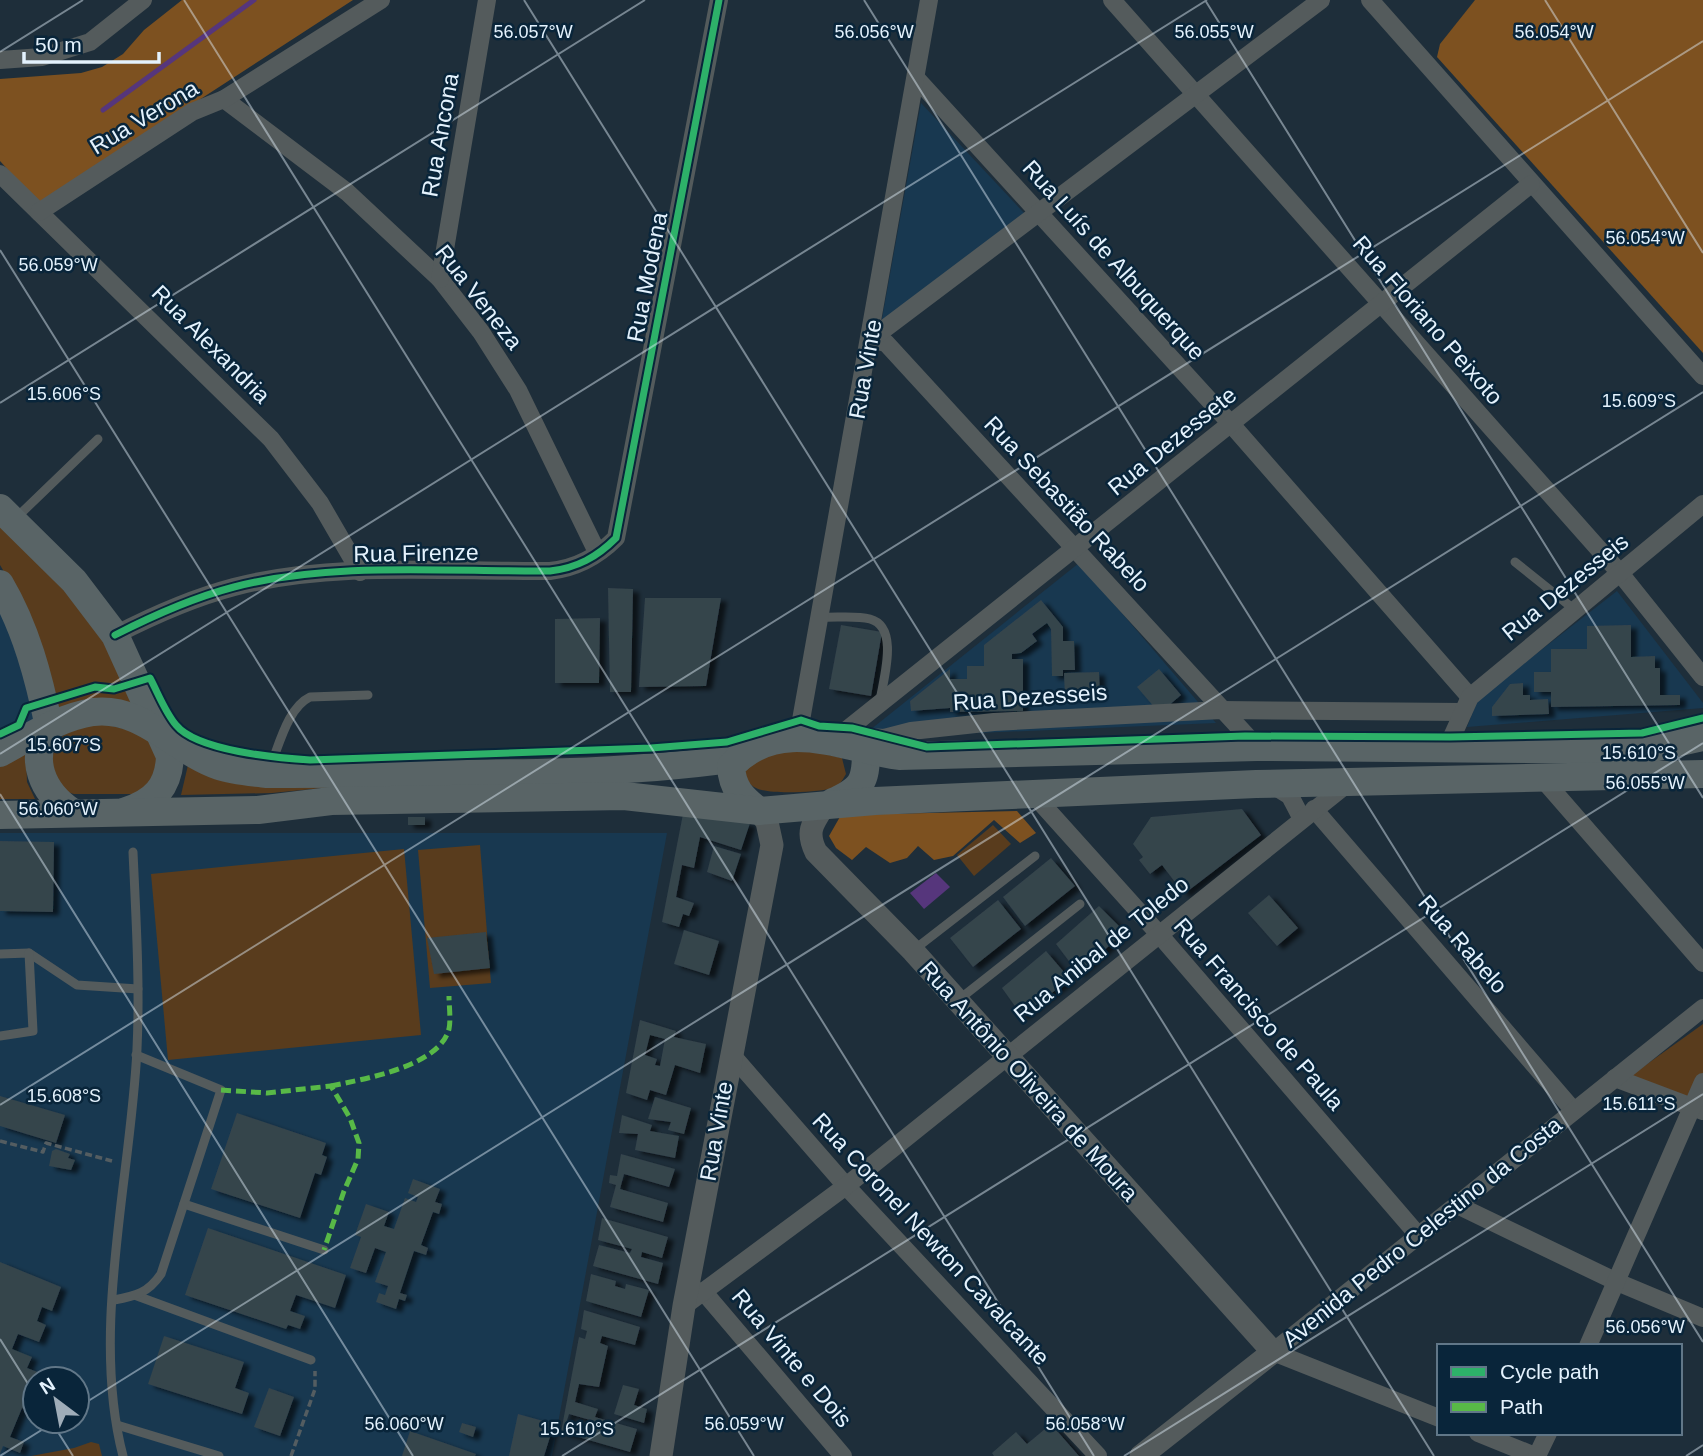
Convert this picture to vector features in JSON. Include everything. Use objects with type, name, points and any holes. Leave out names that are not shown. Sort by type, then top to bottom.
[{"type":"main road","points":[[7,514],[74,581],[115,635],[170,756],[165,784],[150,801],[121,813]]},
{"type":"main road","points":[[0,584],[24,633],[38,674],[41,703],[49,727],[40,746],[41,778],[57,800],[72,812]]},
{"type":"main road","points":[[0,753],[76,716],[114,712],[132,716],[220,767],[267,774],[571,771],[681,766],[739,758]]},
{"type":"main road","points":[[759,811],[735,787],[731,766],[739,758],[765,744],[798,737],[838,738],[866,752],[899,756],[1257,747],[1644,750],[1703,737]]},
{"type":"main road","points":[[824,806],[855,792],[866,770],[866,752]]},
{"type":"main road","points":[[0,815],[258,810],[331,801],[624,796],[759,811],[875,801],[1271,784],[1703,774]]},
{"type":"street","points":[[0,60],[42,57],[90,42],[142,0]]},
{"type":"street","name":"Rua Verona","points":[[40,212],[192,111],[224,99],[381,0]]},
{"type":"street","name":"Rua Ancona","points":[[440,279],[487,0]]},
{"type":"street","name":"Rua Modena","points":[[597,552],[610,544],[619,529],[719,0]]},
{"type":"street","name":"Rua Vinte","points":[[798,737],[871,339],[929,0]]},
{"type":"street","name":"Rua Floriano Peixoto","points":[[1112,0],[1198,93],[1620,573],[1703,677]]},
{"type":"street","points":[[871,339],[1321,0]]},
{"type":"street","points":[[1370,0],[1703,376]]},
{"type":"street","name":"Rua Luís de Albuquerque","points":[[916,78],[1231,424],[1466,704]]},
{"type":"street","name":"Rua Veneza","points":[[224,99],[347,192],[440,279],[481,332],[518,390],[597,552]]},
{"type":"street","name":"Rua Alexandria","points":[[0,174],[271,439],[320,503],[360,572]]},
{"type":"street","name":"Rua Dezessete","points":[[838,738],[1531,184]]},
{"type":"street","name":"Rua Sebastião Rabelo","points":[[871,339],[886,343],[1257,747]]},
{"type":"street","name":"Rua Dezesseis","points":[[1446,750],[1466,704],[1703,504]]},
{"type":"street","name":"Rua Firenze","points":[[115,635],[176,606],[235,587],[281,578],[360,572],[550,571],[577,567],[589,561],[597,552]]},
{"type":"street","name":"Rua Dezesseis","points":[[838,738],[884,738],[911,731],[994,722],[1222,710],[1466,704]]},
{"type":"street","points":[[1541,778],[1703,963]]},
{"type":"street","name":"Rua Rabelo","points":[[1271,784],[1290,796],[1308,814],[1574,1111]]},
{"type":"street","name":"Rua Anibal de Toledo","points":[[684,1306],[846,1186],[1347,784]]},
{"type":"street","name":"Rua Francisco de Paula","points":[[1034,794],[1158,933],[1418,1235]]},
{"type":"street","name":"Rua Antônio Oliveira de Moura","points":[[824,806],[810,826],[810,838],[816,852],[913,951],[1272,1352]]},
{"type":"street","name":"Rua Vinte","points":[[662,1456],[684,1306],[772,845],[767,822],[759,811]]},
{"type":"street","name":"Avenida Pedro Celestino da Costa","points":[[1141,1456],[1703,1008]]},
{"type":"street","name":"Rua Coronel Newton Cavalcante","points":[[731,1054],[846,1186],[1098,1456]]},
{"type":"street","points":[[1615,1078],[1698,1109]]},
{"type":"street","points":[[1589,1344],[1698,1109],[1703,1083]]},
{"type":"street","points":[[1457,1205],[1617,1282],[1703,1318]]},
{"type":"street","name":"Rua Vinte e Dois","points":[[703,1291],[843,1456]]},
{"type":"street","points":[[1272,1352],[1437,1417]]},
{"type":"street","points":[[1483,1435],[1536,1456],[1547,1435]]},
{"type":"lane","points":[[7,514],[98,439]]},
{"type":"lane","points":[[1515,562],[1575,610]]},
{"type":"lane","points":[[820,617],[872,619],[881,627],[887,648],[879,706]]},
{"type":"lane","points":[[267,774],[295,710],[303,701],[310,697],[368,695]]},
{"type":"lane","points":[[124,1456],[111,1378],[114,1300],[136,1055],[138,989],[133,852]]},
{"type":"lane","points":[[913,951],[1035,856]]},
{"type":"lane","points":[[956,1002],[1080,904]]},
{"type":"lane","points":[[0,954],[29,953],[77,985],[138,989]]},
{"type":"lane","points":[[0,1036],[33,1031],[29,953]]},
{"type":"lane","points":[[114,1300],[137,1296],[151,1289],[161,1274],[220,1090],[136,1055]]},
{"type":"lane","points":[[184,1204],[324,1250]]},
{"type":"lane","points":[[137,1296],[311,1360]]},
{"type":"lane","points":[[117,1425],[219,1456]]},
{"type":"path","points":[[0,1141],[43,1152],[46,1143],[112,1161]]},
{"type":"path","points":[[290,1456],[315,1389],[316,1376],[311,1360]]},
{"type":"shaded area","points":[[182,0],[353,0],[39,204],[0,161],[0,79],[81,73],[102,67],[123,54],[144,30]]},
{"type":"shaded area","points":[[1475,0],[1703,0],[1703,353],[1437,57],[1440,44]]},
{"type":"shaded area","points":[[921,103],[1025,214],[881,324]]},
{"type":"shaded area","points":[[0,521],[95,624],[140,708],[60,710],[18,595],[0,565]]},
{"type":"shaded area","points":[[1079,563],[1216,723],[860,738]]},
{"type":"shaded area","points":[[1617,591],[1703,703],[1703,708],[1467,727],[1478,699]]},
{"type":"shaded area","points":[[0,598],[38,714],[32,729],[0,747]]},
{"type":"shaded area","points":[[101,723],[151,736],[162,767],[143,794],[74,794],[59,784],[53,768],[54,750],[58,742],[72,731]]},
{"type":"shaded area","points":[[798,748],[842,758],[846,774],[842,781],[830,789],[792,792],[771,792],[749,783],[745,770],[750,759]]},
{"type":"shaded area","points":[[26,753],[27,782],[35,799],[0,799],[0,767]]},
{"type":"shaded area","points":[[188,765],[363,784],[272,793],[181,795]]},
{"type":"shaded area","points":[[1017,811],[1036,833],[1020,843],[994,820],[953,856],[934,860],[918,846],[907,858],[890,863],[866,847],[852,860],[836,848],[829,836],[841,815]]},
{"type":"shaded area","points":[[993,825],[1011,844],[974,876],[957,855]]},
{"type":"shaded area","points":[[0,833],[667,833],[552,1456],[0,1456]]},
{"type":"shaded area","points":[[480,845],[491,983],[430,988],[418,850]]},
{"type":"shaded area","points":[[404,849],[421,1035],[168,1060],[151,874]]},
{"type":"shaded area","points":[[936,873],[950,887],[924,909],[910,893]]},
{"type":"shaded area","points":[[1703,1024],[1703,1073],[1692,1102],[1629,1077]]},
{"type":"shaded area","points":[[91,1442],[99,1444],[102,1456],[31,1456],[74,1448]]},
{"type":"building","points":[[608,588],[633,589],[631,692],[610,692]]},
{"type":"building","points":[[645,598],[721,598],[706,686],[639,687]]},
{"type":"building","points":[[1041,600],[1063,627],[1063,641],[1074,641],[1075,670],[1063,670],[1063,676],[1052,676],[1051,629],[1047,623],[1032,634],[1037,641],[1021,653],[1012,654],[1012,659],[1023,659],[1023,711],[950,712],[950,708],[911,711],[910,701],[950,669],[950,679],[967,679],[967,666],[984,666],[984,645]]},
{"type":"building","points":[[600,618],[599,683],[555,683],[555,619]]},
{"type":"building","points":[[841,625],[882,632],[871,696],[829,689]]},
{"type":"building","points":[[1631,625],[1631,657],[1655,656],[1655,668],[1660,668],[1660,695],[1680,695],[1680,705],[1551,707],[1551,692],[1534,692],[1534,672],[1551,672],[1551,649],[1587,649],[1587,626]]},
{"type":"building","points":[[1159,669],[1181,695],[1167,707],[1155,708],[1137,687]]},
{"type":"building","points":[[1099,672],[1100,697],[1065,698],[1064,673]]},
{"type":"building","points":[[1523,683],[1523,695],[1530,695],[1530,700],[1548,699],[1549,714],[1492,716],[1492,707],[1510,684]]},
{"type":"building","points":[[1242,809],[1261,835],[1184,894],[1162,865],[1150,874],[1139,860],[1143,857],[1133,844],[1151,817]]},
{"type":"building","points":[[683,814],[750,823],[741,850],[700,837],[694,868],[682,865],[676,897],[694,903],[689,916],[683,914],[679,927],[662,922]]},
{"type":"building","points":[[408,817],[425,817],[425,825],[408,825]]},
{"type":"building","points":[[0,841],[54,842],[53,912],[0,911]]},
{"type":"building","points":[[714,846],[741,854],[732,881],[707,872]]},
{"type":"building","points":[[1051,858],[1075,886],[1025,926],[1003,897]]},
{"type":"building","points":[[1269,895],[1298,928],[1277,946],[1248,913]]},
{"type":"building","points":[[998,900],[1021,929],[973,967],[950,938]]},
{"type":"building","points":[[1099,906],[1125,932],[1078,973],[1056,944]]},
{"type":"building","points":[[684,930],[719,941],[709,975],[674,964]]},
{"type":"building","points":[[486,932],[490,968],[434,974],[427,938]]},
{"type":"building","points":[[1046,951],[1070,979],[1022,1016],[1002,988]]},
{"type":"building","points":[[640,1020],[676,1031],[674,1037],[706,1044],[700,1073],[675,1065],[666,1095],[650,1090],[647,1100],[626,1093]],"holes":[[[650,1035],[665,1039],[660,1066],[655,1065],[657,1059],[645,1055]]]},
{"type":"building","points":[[0,1096],[65,1115],[56,1143],[0,1126]]},
{"type":"building","points":[[655,1097],[691,1108],[684,1134],[668,1130],[671,1122],[648,1119]]},
{"type":"building","points":[[237,1113],[326,1143],[322,1155],[327,1157],[321,1175],[315,1173],[300,1218],[211,1189]]},
{"type":"building","points":[[622,1115],[652,1125],[650,1131],[679,1136],[675,1158],[635,1150],[638,1134],[619,1133]]},
{"type":"building","points":[[56,1149],[70,1154],[68,1158],[75,1160],[71,1170],[49,1166],[52,1151]]},
{"type":"building","points":[[621,1154],[675,1169],[669,1187],[624,1174],[620,1189],[668,1203],[663,1222],[610,1207],[616,1185],[609,1183],[610,1175],[617,1176]]},
{"type":"building","points":[[413,1179],[440,1189],[435,1202],[442,1204],[439,1214],[433,1212],[421,1245],[428,1248],[426,1255],[414,1251],[400,1293],[407,1295],[405,1301],[399,1299],[396,1309],[376,1302],[379,1293],[385,1295],[388,1286],[375,1282],[386,1252],[375,1248],[366,1273],[350,1268],[361,1237],[355,1235],[366,1204],[389,1212],[384,1226],[394,1229],[405,1198],[416,1202],[418,1197],[408,1193]]},
{"type":"building","points":[[602,1218],[668,1237],[662,1258],[642,1252],[641,1257],[663,1263],[658,1284],[593,1266],[599,1245],[630,1253],[632,1249],[598,1240]]},
{"type":"building","points":[[208,1228],[346,1275],[335,1308],[296,1295],[290,1311],[305,1316],[300,1329],[288,1325],[286,1329],[185,1295]]},
{"type":"building","points":[[0,1262],[61,1287],[52,1311],[42,1307],[37,1321],[46,1325],[39,1342],[18,1334],[12,1349],[32,1357],[28,1365],[21,1365],[21,1410],[10,1437],[24,1442],[20,1453],[3,1446],[0,1454]]},
{"type":"building","points":[[591,1274],[616,1281],[615,1286],[625,1289],[626,1284],[649,1290],[641,1317],[586,1301]]},
{"type":"building","points":[[584,1310],[640,1327],[635,1345],[602,1336],[600,1343],[608,1346],[599,1387],[579,1384],[575,1402],[598,1409],[595,1417],[637,1429],[630,1452],[561,1432],[579,1337],[585,1339],[587,1331],[581,1329]],"holes":[[[569,1414],[590,1420],[588,1429],[567,1420]]]},
{"type":"building","points":[[164,1336],[244,1362],[235,1388],[249,1393],[242,1414],[148,1384]]},
{"type":"building","points":[[623,1385],[639,1389],[634,1405],[647,1409],[644,1423],[614,1414]]},
{"type":"building","points":[[269,1388],[294,1397],[280,1436],[254,1427]]},
{"type":"building","points":[[518,1414],[554,1424],[544,1456],[509,1456]]},
{"type":"building","points":[[462,1423],[476,1427],[473,1437],[459,1432]]},
{"type":"building","points":[[1051,1424],[1079,1456],[994,1456],[992,1453],[1016,1432],[1027,1444]]},
{"type":"building","points":[[410,1431],[476,1454],[402,1456]]},
{"type":"waterway","points":[[103,110],[254,0]]},
{"type":"marked path","points":[[331,1086],[380,1075],[416,1062],[431,1053],[442,1042],[449,1029],[449,996]]},
{"type":"marked path","points":[[221,1090],[267,1093],[331,1086],[350,1118],[359,1143],[358,1159],[324,1250]]},
{"type":"cycle path","points":[[115,635],[203,596],[272,579],[351,571],[550,571],[586,561],[616,538],[719,0]]},
{"type":"cycle path","points":[[0,734],[19,725],[26,708],[95,687],[114,689],[150,678],[172,720],[186,734],[239,752],[310,760],[651,748],[727,742],[801,720],[819,726],[852,728],[927,747],[1245,736],[1450,737],[1642,733],[1703,718]]}]
